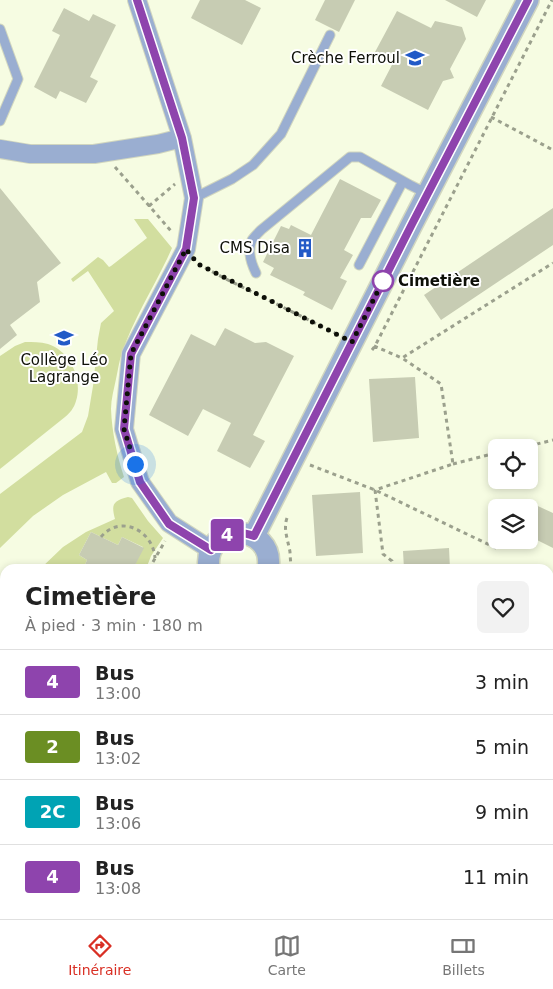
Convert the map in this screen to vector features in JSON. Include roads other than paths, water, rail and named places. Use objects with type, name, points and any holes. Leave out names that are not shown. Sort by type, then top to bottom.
[{"type":"street","points":[[136,0],[182,138],[194,198],[186,249],[131,354],[124,429],[140,482],[169,524],[175,527],[210,560],[215,543],[224,536],[234,533],[245,533],[254,536],[263,544],[268,553],[269,564]]},
{"type":"street","points":[[254,536],[304,466],[361,347],[428,194],[528,0]]},
{"type":"street","points":[[0,149],[30,154],[94,154],[158,144],[182,138]]},
{"type":"lane","points":[[0,29],[18,80],[0,121]]},
{"type":"lane","points":[[194,198],[232,179],[253,165],[280,134],[330,36]]},
{"type":"lane","points":[[256,274],[250,261],[252,241],[261,230],[350,157],[360,157],[428,194]]},
{"type":"lane","points":[[359,265],[403,181]]},
{"type":"place","name":"Crèche Ferroul","points":[[415,58]]},
{"type":"place","name":"CMS Disa","points":[[305,248]]},
{"type":"place","name":"Cimetière","points":[[383,281]]},
{"type":"place","name":"Collège Léo Lagrange","points":[[64,338]]}]
